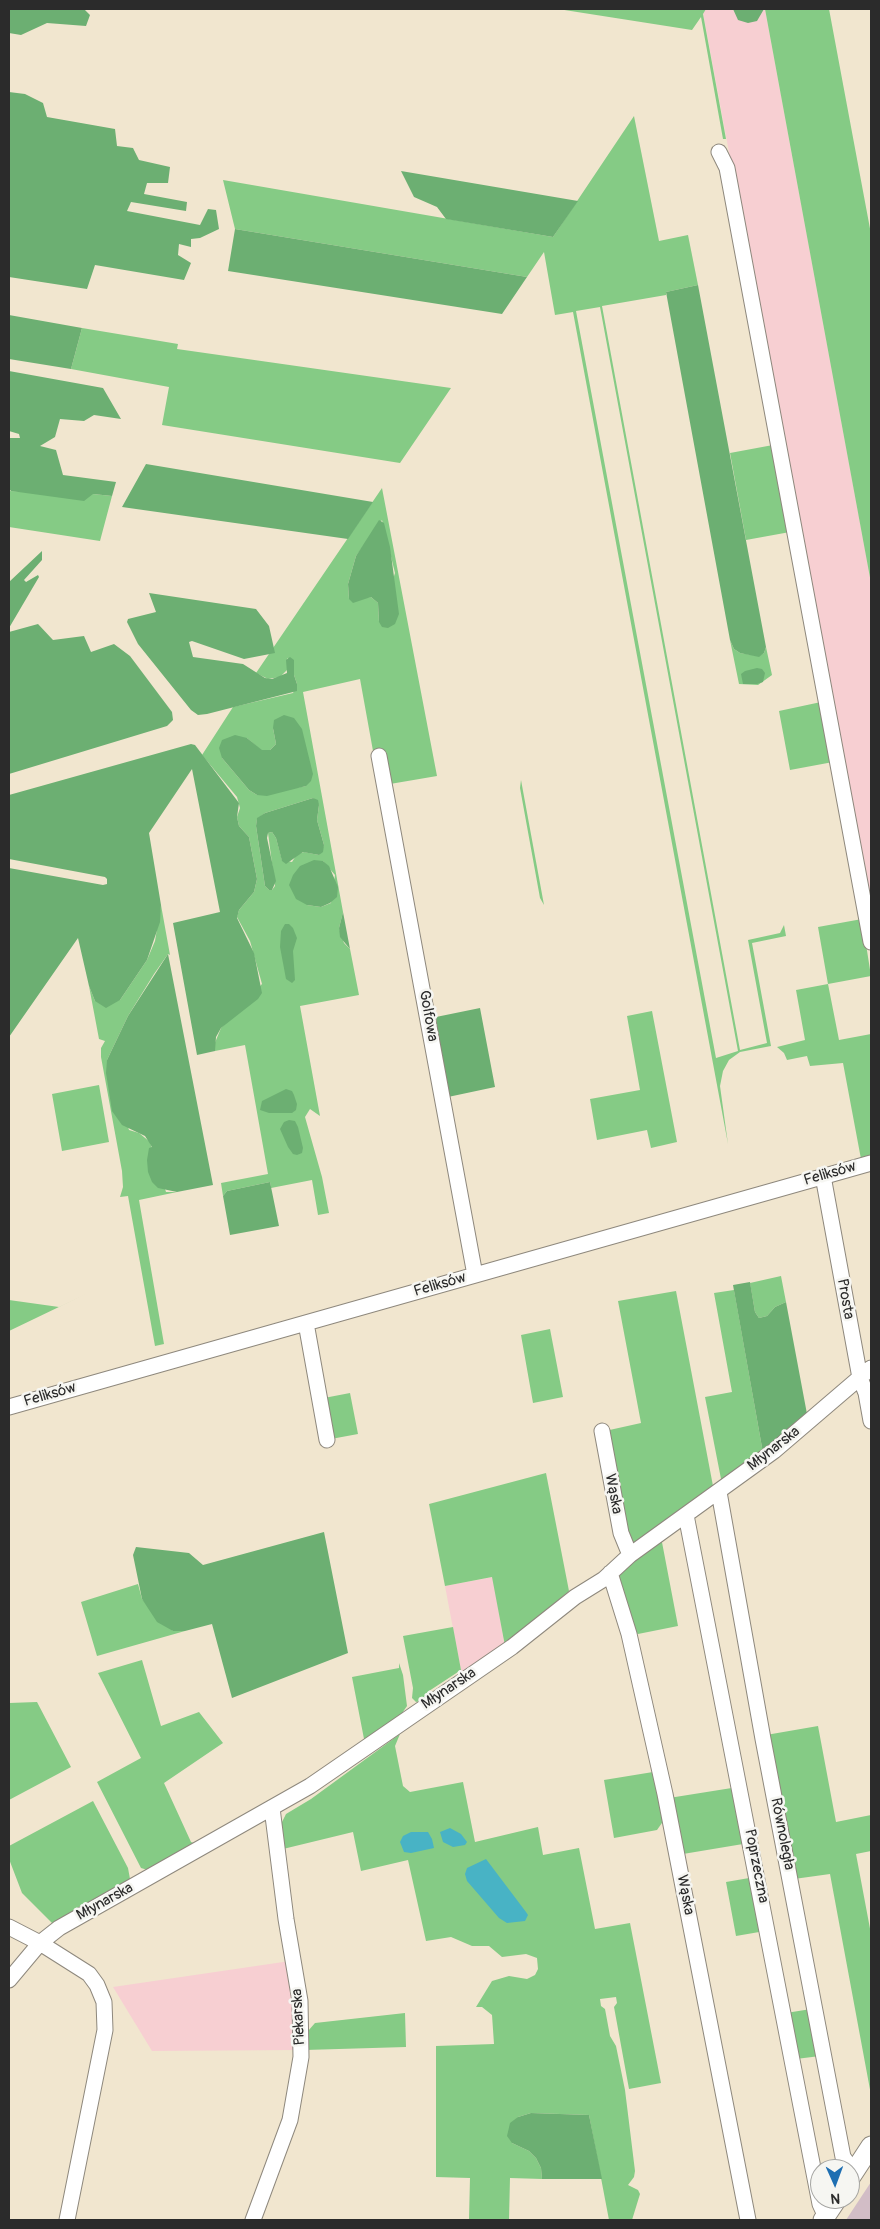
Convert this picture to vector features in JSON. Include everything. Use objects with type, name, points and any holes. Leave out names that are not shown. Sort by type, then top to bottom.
[{"type":"main road","points":[[860,2163],[871,2146]]},
{"type":"street","points":[[719,152],[727,168],[871,942]]},
{"type":"street","name":"Golfowa","points":[[379,756],[475,1275]]},
{"type":"street","name":"Feliksów","points":[[9,1407],[871,1163]]},
{"type":"street","name":"Prosta","points":[[823,1176],[865,1373],[865,1390],[871,1421]]},
{"type":"street","points":[[306,1323],[327,1440]]},
{"type":"street","name":"Młynarska","points":[[9,1980],[40,1942],[70,1921],[272,1808],[358,1753],[411,1714],[519,1642],[575,1596],[610,1574],[630,1555],[719,1492],[790,1438],[865,1373]]},
{"type":"street","name":"Wąska","points":[[602,1431],[621,1533],[630,1555]]},
{"type":"street","name":"Równoległa","points":[[719,1492],[763,1739],[844,2159]]},
{"type":"street","name":"Poprzeczna","points":[[686,1515],[820,2206],[824,2218]]},
{"type":"street","name":"Wąska","points":[[610,1574],[629,1634],[665,1794],[748,2220]]},
{"type":"street","name":"Piekarska","points":[[253,2220],[278,2157],[290,2120],[301,2057],[300,2001],[286,1919],[272,1808]]},
{"type":"street","points":[[9,1927],[40,1942],[88,1974],[104,2002],[106,2016],[67,2220]]},
{"type":"shaded area","points":[[706,9],[765,9],[871,582],[871,912],[703,13]]},
{"type":"shaded area","points":[[493,1577],[505,1648],[462,1676],[445,1586]]},
{"type":"shaded area","points":[[290,1961],[298,2050],[152,2051],[113,1987]]},
{"type":"shaded area","points":[[871,2182],[871,2220],[846,2220],[853,2209],[860,2209],[860,2199]]},
{"type":"green space","points":[[9,9],[84,9],[90,15],[86,26],[47,23],[21,35],[9,33]]},
{"type":"green space","points":[[558,9],[706,9],[703,14],[726,139],[723,139],[701,17],[692,30]]},
{"type":"green space","points":[[733,9],[764,9],[757,21],[748,23],[738,20]]},
{"type":"green space","points":[[765,9],[829,9],[871,234],[871,583]]},
{"type":"green space","points":[[9,92],[25,94],[43,103],[47,117],[115,129],[117,146],[133,148],[139,160],[170,167],[168,183],[147,183],[144,194],[187,202],[186,211],[131,202],[127,211],[200,225],[208,209],[216,210],[219,229],[200,238],[191,239],[191,247],[179,244],[178,255],[191,263],[184,280],[95,265],[87,289],[9,277]]},
{"type":"green space","points":[[634,116],[659,241],[688,235],[698,285],[666,292],[666,295],[602,306],[740,1050],[767,1043],[748,940],[780,933],[784,925],[786,936],[752,943],[771,1046],[740,1052],[729,1060],[723,1071],[720,1086],[728,1144],[573,312],[555,315],[544,252],[527,277],[235,229],[223,180],[553,237]],"holes":[[[600,307],[738,1051],[716,1058],[576,311]]]},
{"type":"green space","points":[[401,171],[578,201],[553,237],[446,219],[437,207],[414,197]]},
{"type":"green space","points":[[235,229],[527,277],[502,314],[228,271]]},
{"type":"green space","points":[[698,285],[766,647],[764,653],[759,657],[740,653],[734,649],[730,640],[666,292]]},
{"type":"green space","points":[[9,315],[82,328],[71,369],[9,359]]},
{"type":"green space","points":[[82,328],[178,344],[177,349],[451,388],[400,463],[162,425],[169,387],[71,369]]},
{"type":"green space","points":[[9,371],[103,388],[121,419],[94,415],[84,421],[60,419],[55,437],[40,446],[56,450],[63,475],[116,482],[112,496],[93,494],[84,501],[11,491],[9,489],[9,438],[20,438],[19,434],[9,431]]},
{"type":"green space","points":[[773,445],[790,532],[746,540],[730,453]]},
{"type":"green space","points":[[146,464],[373,502],[348,539],[122,507]]},
{"type":"green space","points":[[382,488],[437,776],[390,784],[375,762],[360,679],[303,692],[343,912],[339,928],[344,943],[350,949],[359,995],[300,1006],[320,1116],[310,1109],[305,1117],[322,1177],[329,1213],[318,1215],[312,1180],[271,1188],[270,1182],[227,1191],[223,1196],[221,1183],[268,1174],[245,1045],[215,1051],[214,1045],[221,1028],[262,984],[250,941],[237,917],[239,910],[254,892],[257,879],[249,837],[239,826],[237,817],[240,808],[237,797],[202,755],[233,707],[293,693],[297,684],[294,666],[287,658],[288,669],[280,677],[268,679],[256,673]],"holes":[[[382,520],[395,573],[379,622],[378,603],[371,597],[349,599],[348,584],[356,556]],[[273,728],[306,786],[257,795],[249,790],[222,758],[247,738],[262,751],[270,750],[276,744]],[[313,798],[319,805],[317,820],[324,845],[319,855],[304,852],[297,854],[292,862],[282,860],[276,838],[272,832],[268,833],[275,886],[272,890],[265,886],[256,826],[257,819],[265,813]],[[323,861],[335,875],[331,903],[321,907],[307,905]]]},
{"type":"green space","points":[[9,491],[112,496],[100,541],[9,527]]},
{"type":"green space","points":[[379,520],[384,523],[390,547],[399,614],[395,624],[388,628],[382,627],[379,622],[378,603],[371,597],[353,603],[349,599],[348,584],[356,556]]},
{"type":"green space","points":[[42,551],[42,560],[24,580],[26,582],[38,575],[39,577],[9,628],[9,582]]},
{"type":"green space","points":[[149,593],[256,609],[269,626],[275,653],[244,659],[192,641],[189,642],[193,657],[243,664],[265,678],[272,679],[287,673],[286,660],[290,657],[294,660],[297,691],[198,715],[191,710],[138,644],[127,622],[128,619],[156,612]]},
{"type":"green space","points":[[38,624],[53,640],[84,636],[91,652],[114,644],[130,656],[172,712],[173,720],[167,726],[9,774],[9,632]]},
{"type":"green space","points":[[730,640],[734,649],[740,653],[759,656],[764,653],[766,647],[772,675],[758,685],[739,684]]},
{"type":"green space","points":[[757,668],[762,669],[765,673],[763,682],[743,684],[741,674]]},
{"type":"green space","points":[[821,702],[833,762],[790,770],[779,711]]},
{"type":"green space","points":[[284,715],[294,718],[302,729],[313,774],[311,781],[306,786],[267,796],[257,795],[249,790],[222,758],[219,748],[222,740],[235,735],[247,738],[262,750],[270,750],[276,744],[273,728],[274,720]]},
{"type":"green space","points":[[191,744],[195,745],[239,803],[237,817],[239,826],[249,837],[257,879],[254,892],[239,910],[237,918],[254,953],[262,993],[258,999],[221,1028],[216,1037],[215,1051],[197,1055],[173,923],[220,912],[192,769],[149,833],[161,905],[160,922],[147,960],[120,1000],[106,1008],[95,1001],[89,986],[78,938],[9,1037],[9,868],[103,885],[107,884],[107,879],[105,877],[9,859],[9,795]]},
{"type":"green space","points":[[521,780],[544,905],[540,898],[520,788]]},
{"type":"green space","points":[[313,798],[318,800],[319,805],[317,820],[324,845],[323,852],[319,855],[303,852],[286,864],[282,861],[276,838],[272,832],[268,833],[267,838],[276,881],[272,890],[269,890],[265,886],[256,826],[257,818],[265,813]]},
{"type":"green space","points":[[314,860],[323,861],[329,866],[338,887],[337,897],[321,907],[307,905],[296,899],[289,885],[293,875],[300,866]]},
{"type":"green space","points":[[161,905],[170,955],[168,954],[154,974],[128,1016],[107,1060],[129,1130],[139,1133],[150,1142],[166,1192],[177,1192],[139,1200],[164,1344],[155,1346],[128,1196],[120,1197],[123,1187],[122,1171],[101,1057],[101,1048],[105,1041],[99,1039],[89,986],[95,1001],[120,1000],[147,960],[155,941]]},
{"type":"green space","points":[[343,912],[350,949],[340,937],[339,928]]},
{"type":"green space","points":[[862,919],[871,976],[828,984],[818,927]]},
{"type":"green space","points":[[285,924],[289,924],[293,928],[297,938],[293,951],[295,980],[292,983],[286,979],[280,947],[281,931]]},
{"type":"green space","points":[[168,954],[213,1185],[177,1192],[158,1188],[152,1182],[148,1172],[147,1160],[149,1148],[152,1147],[145,1136],[122,1125],[112,1111],[106,1073],[107,1060],[128,1016]]},
{"type":"green space","points":[[828,984],[839,1040],[871,1034],[871,1156],[861,1159],[843,1063],[810,1066],[807,1056],[787,1060],[784,1053],[777,1047],[805,1040],[796,990]]},
{"type":"green space","points":[[480,1008],[495,1087],[448,1097],[435,1028],[437,1026],[436,1017]]},
{"type":"green space","points":[[652,1011],[677,1142],[651,1148],[647,1130],[597,1140],[590,1099],[640,1090],[627,1016]]},
{"type":"green space","points":[[99,1085],[109,1142],[62,1151],[52,1094]]},
{"type":"green space","points":[[286,1089],[292,1091],[294,1095],[297,1104],[296,1110],[292,1113],[269,1113],[260,1110],[262,1101]]},
{"type":"green space","points":[[289,1120],[295,1121],[298,1127],[303,1148],[302,1153],[297,1155],[293,1154],[288,1147],[280,1129],[284,1122]]},
{"type":"green space","points":[[270,1182],[279,1226],[230,1235],[223,1196],[227,1191]]},
{"type":"green space","points":[[781,1276],[786,1302],[775,1307],[767,1316],[759,1318],[755,1312],[750,1283]]},
{"type":"green space","points":[[750,1282],[755,1312],[759,1318],[767,1316],[775,1307],[786,1302],[807,1414],[763,1453],[733,1285]]},
{"type":"green space","points":[[734,1290],[763,1453],[722,1484],[705,1397],[732,1392],[714,1293]]},
{"type":"green space","points":[[676,1291],[713,1486],[630,1548],[605,1431],[641,1423],[618,1301]]},
{"type":"green space","points":[[9,1300],[59,1307],[9,1331]]},
{"type":"green space","points":[[550,1329],[563,1397],[533,1403],[521,1335]]},
{"type":"green space","points":[[350,1393],[358,1434],[331,1439],[324,1398]]},
{"type":"green space","points":[[546,1473],[569,1591],[505,1646],[492,1577],[445,1586],[429,1504]]},
{"type":"green space","points":[[324,1532],[348,1653],[232,1698],[212,1624],[185,1631],[173,1631],[157,1622],[142,1599],[133,1555],[136,1547],[189,1553],[203,1565]]},
{"type":"green space","points":[[661,1537],[678,1626],[638,1634],[633,1631],[619,1578],[621,1572]]},
{"type":"green space","points":[[138,1584],[142,1599],[173,1631],[185,1631],[97,1656],[81,1602]]},
{"type":"green space","points":[[453,1627],[461,1670],[429,1691],[421,1701],[416,1702],[412,1698],[413,1688],[403,1636]]},
{"type":"green space","points":[[142,1660],[161,1726],[199,1712],[223,1743],[164,1783],[191,1842],[199,1845],[151,1871],[141,1868],[97,1782],[141,1758],[98,1673]]},
{"type":"green space","points":[[399,1663],[403,1675],[407,1706],[400,1716],[365,1744],[352,1677],[399,1668]]},
{"type":"green space","points":[[37,1702],[71,1767],[9,1800],[9,1703]]},
{"type":"green space","points":[[818,1726],[836,1822],[871,1815],[871,1851],[856,1854],[871,1934],[871,2095],[830,1874],[794,1879],[766,1735]]},
{"type":"green space","points":[[400,1734],[395,1746],[403,1786],[410,1792],[463,1782],[475,1842],[538,1827],[543,1855],[579,1848],[595,1929],[630,1923],[661,2083],[629,2089],[614,2007],[617,2003],[616,1997],[600,1999],[601,2006],[605,2009],[610,2036],[616,2046],[625,2090],[635,2171],[634,2177],[628,2185],[638,2190],[640,2194],[632,2220],[609,2220],[589,2115],[531,2113],[518,2117],[512,2143],[529,2151],[536,2158],[541,2168],[542,2179],[510,2178],[509,2220],[469,2220],[470,2178],[436,2177],[436,2046],[494,2044],[492,2015],[482,2007],[476,2007],[492,1981],[509,1976],[527,1979],[535,1975],[538,1969],[537,1958],[526,1954],[502,1957],[489,1946],[472,1946],[451,1937],[426,1941],[408,1860],[361,1871],[353,1832],[283,1849],[281,1824],[286,1814],[311,1799]]},
{"type":"green space","points":[[653,1772],[664,1820],[657,1830],[614,1838],[604,1780]]},
{"type":"green space","points":[[738,1787],[749,1843],[683,1854],[669,1798]]},
{"type":"green space","points":[[93,1801],[128,1868],[130,1879],[106,1897],[82,1905],[55,1926],[22,1893],[9,1859],[9,1846]]},
{"type":"green space","points":[[755,1877],[765,1931],[736,1936],[726,1882]]},
{"type":"green space","points":[[811,2009],[820,2056],[796,2059],[786,2013]]},
{"type":"green space","points":[[405,2013],[406,2047],[305,2050],[308,2031],[315,2023]]},
{"type":"green space","points":[[531,2113],[589,2115],[602,2179],[542,2179],[541,2168],[536,2158],[529,2151],[512,2143],[507,2136],[510,2123],[518,2117]]},
{"type":"water","points":[[450,1828],[461,1834],[467,1842],[465,1845],[453,1847],[443,1842],[440,1832]]},
{"type":"water","points":[[411,1832],[428,1832],[434,1848],[411,1853],[404,1852],[400,1842],[403,1836]]},
{"type":"water","points":[[486,1859],[528,1915],[525,1921],[507,1923],[499,1918],[467,1881],[465,1874],[467,1868]]}]
